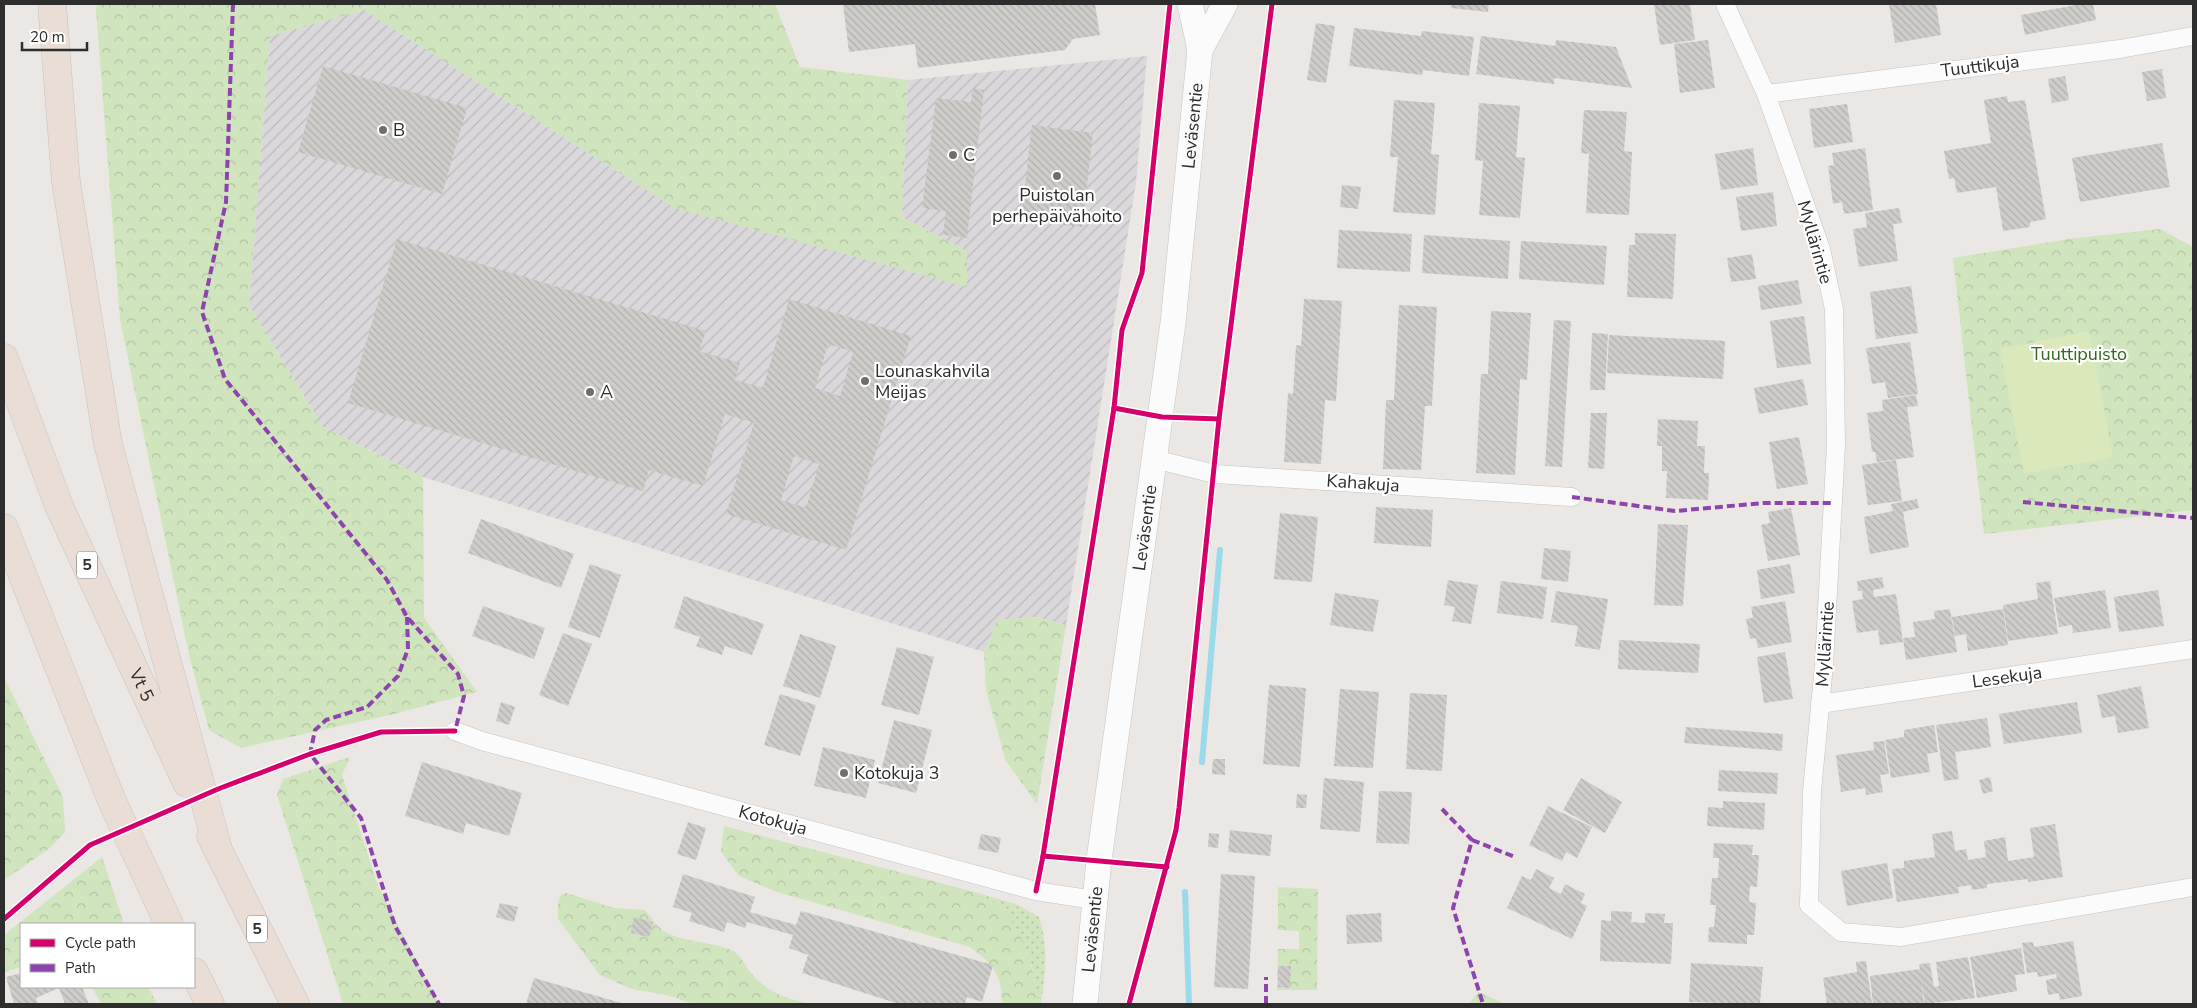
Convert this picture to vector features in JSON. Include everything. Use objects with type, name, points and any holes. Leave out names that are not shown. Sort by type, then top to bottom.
[{"type":"highway","points":[[52,4],[66,182],[108,444],[188,766]]},
{"type":"highway","name":"Vt 5","points":[[4,358],[59,506],[188,766]]},
{"type":"highway","points":[[4,528],[112,801]]},
{"type":"highway","points":[[4,579],[112,801],[168,923]]},
{"type":"highway","name":"5","points":[[188,766],[219,853],[295,1004]]},
{"type":"highway","points":[[195,974],[210,1004]]},
{"type":"main road","name":"Leväsentie","points":[[1085,1004],[1094,900],[1173,323],[1200,50],[1190,4]]},
{"type":"main road","name":"Leväsentie","points":[[1200,50],[1225,4]]},
{"type":"street","name":"Myllärintie","points":[[1724,4],[1766,94],[1821,249],[1834,309],[1836,445],[1820,704],[1812,791],[1809,905],[1841,932],[1901,937],[2193,886]]},
{"type":"street","name":"Tuuttikuja","points":[[1766,94],[2120,49],[2193,36]]},
{"type":"street","name":"Kahakuja","points":[[1154,459],[1214,474],[1572,497]]},
{"type":"street","name":"Lesekuja","points":[[1820,704],[2193,649]]},
{"type":"street","name":"Kotokuja","points":[[455,731],[520,751],[1027,888],[1094,900]]},
{"type":"shaded area","points":[[364,10],[675,208],[967,251],[902,217],[908,80],[1147,56],[1136,182],[1066,625],[1037,617],[998,620],[984,652],[423,477],[323,427],[249,305],[270,36]]},
{"type":"green space","points":[[97,4],[775,4],[800,67],[908,80],[902,217],[967,251],[967,287],[675,208],[364,10],[270,36],[249,305],[323,427],[423,477],[424,618],[477,692],[394,714],[241,748],[209,730],[189,655],[120,319]]},
{"type":"green space","name":"Tuuttipuisto","points":[[2160,229],[2193,247],[2193,510],[1984,534],[1953,258],[2069,239]]},
{"type":"green space","points":[[2089,331],[2113,457],[2024,474],[2000,349]]},
{"type":"green space","points":[[1037,617],[1066,625],[1037,804],[1006,761],[986,690],[984,652],[997,620]]},
{"type":"green space","points":[[4,677],[63,797],[65,832],[50,848],[4,880]]},
{"type":"green space","points":[[350,757],[342,775],[378,886],[439,1004],[343,1004],[277,795],[283,779]]},
{"type":"green space","points":[[724,826],[978,893],[998,906],[1008,916],[1022,939],[1031,964],[1039,1004],[1002,1004],[1002,994],[995,971],[985,959],[970,947],[777,892],[739,876],[721,852]]},
{"type":"green space","points":[[102,857],[124,923],[20,923],[20,967],[4,972],[4,935]]},
{"type":"green space","points":[[1278,887],[1318,889],[1317,990],[1277,990],[1278,949],[1299,949],[1299,931],[1278,930]]},
{"type":"green space","points":[[566,893],[614,908],[645,910],[666,933],[733,951],[741,958],[758,981],[772,991],[787,998],[812,1004],[694,1004],[666,995],[632,989],[600,975],[558,919],[560,896]]},
{"type":"green space","points":[[978,893],[1018,905],[1039,917],[1045,950],[1045,971],[1041,1004],[1039,1004],[1032,966],[998,906]]},
{"type":"green space","points":[[93,988],[149,988],[157,1004],[101,1004]]},
{"type":"green space","points":[[1478,992],[1505,1004],[1469,1004]]},
{"type":"building","points":[[843,4],[1095,4],[1100,35],[1073,39],[1065,50],[918,68],[915,44],[849,52]]},
{"type":"building","points":[[1451,4],[1489,4],[1488,12],[1451,8]]},
{"type":"building","points":[[1654,4],[1690,4],[1695,40],[1660,45]]},
{"type":"building","points":[[1889,4],[1936,4],[1941,35],[1895,43]]},
{"type":"building","points":[[2082,4],[2093,4],[2096,20],[2025,35],[2021,15]]},
{"type":"building","points":[[1316,23],[1335,26],[1326,83],[1307,80]]},
{"type":"building","points":[[1354,28],[1421,36],[1422,31],[1474,37],[1469,76],[1423,70],[1422,75],[1349,66]]},
{"type":"building","points":[[1481,36],[1555,46],[1556,40],[1616,47],[1632,88],[1554,78],[1554,84],[1476,74]]},
{"type":"building","points":[[1708,40],[1715,88],[1680,93],[1674,44]]},
{"type":"building","name":"B","points":[[323,66],[467,108],[442,194],[298,152]]},
{"type":"building","points":[[2162,69],[2166,98],[2147,101],[2142,72]]},
{"type":"building","points":[[2065,76],[2069,100],[2052,103],[2048,79]]},
{"type":"building","name":"C","points":[[973,88],[984,90],[967,238],[943,235],[946,211],[922,208],[936,98],[971,102]]},
{"type":"building","points":[[2007,96],[2008,102],[2025,100],[2046,219],[2030,222],[2030,227],[2003,231],[1996,187],[1957,193],[1954,178],[1949,179],[1944,151],[1991,143],[1984,100]]},
{"type":"building","points":[[1394,100],[1435,103],[1431,154],[1439,155],[1435,215],[1393,212],[1398,157],[1390,157]]},
{"type":"building","points":[[1479,103],[1520,106],[1516,157],[1525,158],[1520,218],[1479,215],[1483,161],[1475,160]]},
{"type":"building","points":[[1847,104],[1853,142],[1814,148],[1809,109]]},
{"type":"building","points":[[1584,110],[1627,112],[1624,151],[1632,152],[1629,215],[1586,213],[1589,154],[1581,153]]},
{"type":"building","name":"Puistolan perhepäivähoito","points":[[1032,125],[1093,133],[1082,227],[1021,220]]},
{"type":"building","points":[[2162,143],[2170,187],[2080,202],[2072,158]]},
{"type":"building","points":[[1753,148],[1758,185],[1721,190],[1715,154]]},
{"type":"building","points":[[1865,148],[1873,210],[1844,214],[1842,202],[1833,204],[1828,166],[1834,165],[1832,153]]},
{"type":"building","points":[[1342,185],[1361,187],[1358,209],[1340,207]]},
{"type":"building","points":[[1773,192],[1777,226],[1741,231],[1736,197]]},
{"type":"building","points":[[1899,208],[1902,223],[1893,224],[1898,261],[1859,267],[1853,229],[1867,227],[1865,213]]},
{"type":"building","points":[[1339,230],[1412,234],[1410,272],[1337,268]]},
{"type":"building","points":[[1635,233],[1676,234],[1673,299],[1627,297],[1629,245],[1635,245]]},
{"type":"building","points":[[1424,235],[1510,241],[1508,279],[1422,273]]},
{"type":"building","name":"A","points":[[397,239],[706,331],[699,351],[740,363],[735,380],[763,388],[789,299],[911,336],[846,550],[726,514],[754,423],[725,414],[703,486],[649,470],[643,491],[348,403]],"holes":[[[828,344],[853,352],[840,396],[815,388]],[[794,456],[819,464],[806,508],[781,500]]]},
{"type":"building","points":[[1521,241],[1607,246],[1604,285],[1519,279]]},
{"type":"building","points":[[1752,254],[1756,279],[1731,282],[1727,258]]},
{"type":"building","points":[[1798,280],[1802,304],[1761,310],[1758,286]]},
{"type":"building","points":[[1911,286],[1918,333],[1876,339],[1870,292]]},
{"type":"building","points":[[1304,299],[1342,301],[1336,401],[1325,400],[1321,464],[1284,462],[1288,393],[1293,394],[1296,345],[1301,346]]},
{"type":"building","points":[[1399,305],[1437,307],[1432,406],[1425,406],[1421,470],[1383,469],[1386,400],[1394,400]]},
{"type":"building","points":[[1491,311],[1531,313],[1527,380],[1520,379],[1515,475],[1476,473],[1481,374],[1488,374]]},
{"type":"building","points":[[1804,316],[1811,364],[1777,368],[1770,321]]},
{"type":"building","points":[[1554,320],[1571,321],[1562,467],[1545,466]]},
{"type":"building","points":[[1592,333],[1608,334],[1605,390],[1590,390]]},
{"type":"building","points":[[1609,335],[1725,341],[1723,379],[1607,373]]},
{"type":"building","points":[[1910,342],[1918,394],[1888,398],[1885,382],[1872,384],[1866,348]]},
{"type":"building","points":[[1803,379],[1808,405],[1759,414],[1754,388]]},
{"type":"building","points":[[1916,395],[1918,406],[1907,407],[1914,457],[1877,462],[1875,452],[1872,452],[1867,413],[1883,411],[1882,400]]},
{"type":"building","points":[[1591,413],[1607,413],[1604,469],[1588,468]]},
{"type":"building","points":[[1658,419],[1698,421],[1697,446],[1705,446],[1704,473],[1709,473],[1708,500],[1666,498],[1667,471],[1662,471],[1662,446],[1657,446]]},
{"type":"building","points":[[1799,437],[1808,484],[1777,489],[1769,442]]},
{"type":"building","points":[[1896,460],[1902,501],[1868,505],[1862,465]]},
{"type":"building","points":[[1917,499],[1919,508],[1903,512],[1909,547],[1870,554],[1864,517],[1893,511],[1891,504]]},
{"type":"building","points":[[1376,507],[1433,510],[1431,547],[1374,543]]},
{"type":"building","points":[[1791,508],[1800,555],[1768,561],[1761,525],[1770,523],[1768,512]]},
{"type":"building","points":[[1280,513],[1318,517],[1312,582],[1274,579]]},
{"type":"building","points":[[481,519],[574,554],[561,588],[468,553]]},
{"type":"building","points":[[1658,524],[1688,525],[1683,606],[1654,605]]},
{"type":"building","points":[[1544,548],[1571,551],[1568,582],[1541,579]]},
{"type":"building","points":[[590,564],[621,575],[600,638],[568,627]]},
{"type":"building","points":[[1790,564],[1795,593],[1761,599],[1757,570]]},
{"type":"building","points":[[1882,577],[1884,588],[1873,590],[1874,597],[1896,594],[1903,642],[1880,645],[1878,630],[1857,633],[1852,601],[1863,599],[1862,591],[1858,591],[1857,581]]},
{"type":"building","points":[[1448,580],[1478,585],[1471,624],[1452,621],[1455,607],[1444,605]]},
{"type":"building","points":[[1501,581],[1547,587],[1543,619],[1497,613]]},
{"type":"building","points":[[2050,581],[2058,634],[2008,641],[2003,605],[2038,599],[2036,583]]},
{"type":"building","points":[[2105,590],[2111,628],[2073,633],[2072,625],[2059,627],[2054,598]]},
{"type":"building","points":[[2158,590],[2164,626],[2119,632],[2114,597]]},
{"type":"building","points":[[1556,591],[1608,599],[1600,650],[1575,646],[1578,626],[1551,622]]},
{"type":"building","points":[[1335,593],[1379,600],[1373,632],[1330,625]]},
{"type":"building","points":[[684,596],[764,624],[752,655],[725,646],[722,655],[696,646],[700,637],[674,628]]},
{"type":"building","points":[[1785,601],[1792,642],[1758,648],[1756,638],[1750,639],[1746,619],[1753,618],[1751,607]]},
{"type":"building","points":[[483,606],[545,628],[534,659],[472,636]]},
{"type":"building","points":[[1950,609],[1957,652],[1906,660],[1903,638],[1915,637],[1913,622],[1935,619],[1934,611]]},
{"type":"building","points":[[2003,609],[2008,645],[1968,651],[1966,634],[1955,636],[1952,617]]},
{"type":"building","points":[[563,633],[592,644],[568,706],[539,695]]},
{"type":"building","points":[[800,634],[836,646],[820,698],[783,686]]},
{"type":"building","points":[[1619,640],[1700,644],[1698,673],[1618,669]]},
{"type":"building","points":[[897,647],[934,657],[919,715],[881,705]]},
{"type":"building","points":[[1785,652],[1793,699],[1764,703],[1757,657]]},
{"type":"building","points":[[1269,685],[1306,688],[1300,767],[1263,764]]},
{"type":"building","points":[[2141,686],[2149,728],[2118,733],[2115,716],[2102,718],[2097,695]]},
{"type":"building","points":[[1340,689],[1379,692],[1373,768],[1334,766]]},
{"type":"building","points":[[1410,693],[1447,695],[1442,771],[1406,769]]},
{"type":"building","points":[[780,694],[816,705],[800,756],[764,745]]},
{"type":"building","points":[[501,702],[515,707],[509,725],[496,721]]},
{"type":"building","points":[[2077,702],[2082,733],[2004,744],[1999,714]]},
{"type":"building","points":[[1987,718],[1991,747],[1955,752],[1959,779],[1944,781],[1936,725]]},
{"type":"building","points":[[894,720],[932,730],[916,793],[878,783]]},
{"type":"building","points":[[1934,725],[1938,752],[1927,754],[1930,772],[1891,778],[1885,740],[1904,737],[1904,730]]},
{"type":"building","points":[[1686,727],[1783,734],[1782,751],[1684,743]]},
{"type":"building","points":[[1884,741],[1889,774],[1880,775],[1883,792],[1866,795],[1865,788],[1841,792],[1836,755],[1874,750],[1873,742]]},
{"type":"building","name":"Kotokuja 3","points":[[823,747],[875,760],[866,798],[814,786]]},
{"type":"building","points":[[1213,759],[1225,759],[1225,775],[1212,774]]},
{"type":"building","points":[[422,762],[522,793],[509,836],[466,823],[463,834],[405,816]]},
{"type":"building","points":[[1719,770],[1778,773],[1777,794],[1718,791]]},
{"type":"building","points":[[1990,777],[1993,791],[1983,794],[1979,780]]},
{"type":"building","points":[[1324,778],[1364,782],[1360,832],[1320,829]]},
{"type":"building","points":[[1581,778],[1622,802],[1605,833],[1563,810]]},
{"type":"building","points":[[1379,791],[1412,792],[1409,844],[1376,843]]},
{"type":"building","points":[[1297,794],[1307,795],[1306,808],[1296,808]]},
{"type":"building","points":[[1723,801],[1765,803],[1764,830],[1707,826],[1708,807],[1723,808]]},
{"type":"building","points":[[1548,806],[1592,827],[1577,858],[1566,852],[1562,861],[1529,845]]},
{"type":"building","points":[[688,822],[706,828],[696,860],[677,854]]},
{"type":"building","points":[[2055,824],[2063,877],[2028,882],[2028,879],[1987,884],[1987,888],[1972,890],[1971,885],[1958,887],[1959,893],[1897,902],[1892,869],[1904,868],[1904,861],[1935,857],[1932,834],[1952,831],[1955,851],[1966,849],[1968,860],[1986,857],[1984,841],[2005,837],[2008,861],[2034,857],[2030,828]]},
{"type":"building","points":[[1230,830],[1272,835],[1270,856],[1228,852]]},
{"type":"building","points":[[1209,833],[1219,834],[1218,848],[1208,847]]},
{"type":"building","points":[[981,834],[1001,838],[998,853],[978,849]]},
{"type":"building","points":[[1714,843],[1753,845],[1752,855],[1759,855],[1757,887],[1750,886],[1749,902],[1756,903],[1754,935],[1747,935],[1747,944],[1708,942],[1709,927],[1714,927],[1716,905],[1710,905],[1712,878],[1718,878],[1719,858],[1713,858]]},
{"type":"building","points":[[1887,863],[1893,898],[1847,906],[1841,871]]},
{"type":"building","points":[[1536,869],[1554,878],[1549,888],[1561,894],[1565,884],[1585,894],[1581,903],[1587,906],[1572,939],[1507,908],[1522,876],[1531,880]]},
{"type":"building","points":[[683,874],[755,897],[750,912],[796,925],[801,911],[993,965],[982,1002],[967,997],[965,1004],[899,1004],[802,973],[808,955],[789,948],[793,935],[747,922],[745,928],[727,922],[724,932],[689,921],[692,913],[673,907]]},
{"type":"building","points":[[1221,874],[1255,876],[1248,989],[1214,987]]},
{"type":"building","points":[[500,903],[518,907],[514,922],[496,917]]},
{"type":"building","points":[[1611,911],[1632,912],[1631,922],[1645,923],[1645,913],[1665,914],[1664,923],[1673,923],[1671,964],[1600,961],[1601,920],[1611,921]]},
{"type":"building","points":[[1381,913],[1382,942],[1347,944],[1346,915]]},
{"type":"building","points":[[634,917],[653,922],[649,937],[631,933]]},
{"type":"building","points":[[2073,941],[2082,996],[2060,1000],[2059,993],[2048,995],[2046,980],[2057,978],[2056,974],[2038,977],[2037,972],[2027,973],[2022,943],[2033,942],[2034,947]]},
{"type":"building","points":[[2021,948],[2025,974],[2015,975],[2017,991],[1977,998],[1970,957]]},
{"type":"building","points":[[1968,957],[1975,998],[1925,1004],[1921,978],[1924,1004],[1873,1004],[1870,976],[1920,969],[1919,964],[1930,963],[1934,987],[1939,986],[1936,962]]},
{"type":"building","points":[[1866,961],[1872,1004],[1827,1004],[1823,978],[1857,972],[1856,962]]},
{"type":"building","points":[[1691,963],[1763,967],[1760,1004],[1689,1002]]},
{"type":"building","points":[[1278,966],[1291,966],[1290,988],[1278,987]]},
{"type":"building","points":[[20,973],[20,988],[59,988],[36,998],[38,1004],[14,1004],[6,977]]},
{"type":"building","points":[[534,978],[625,1004],[526,1004]]},
{"type":"building","points":[[59,988],[82,988],[89,1004],[65,1004]]},
{"type":"waterway","points":[[1202,762],[1220,550]]},
{"type":"waterway","points":[[1185,892],[1189,1004]]},
{"type":"marked path","points":[[233,4],[226,202],[202,312],[225,379],[387,580],[407,617],[458,674],[464,696],[455,731]]},
{"type":"marked path","points":[[1572,497],[1675,511],[1764,503],[1833,503]]},
{"type":"marked path","points":[[2023,502],[2193,518]]},
{"type":"marked path","points":[[407,617],[408,649],[398,676],[367,707],[326,720],[315,730],[310,754],[361,818],[395,926],[439,1004]]},
{"type":"marked path","points":[[1442,809],[1472,840],[1453,908],[1483,1004]]},
{"type":"marked path","points":[[1472,840],[1515,857]]},
{"type":"marked path","points":[[1266,977],[1266,1004]]},
{"type":"cycle path","points":[[1036,891],[1114,408],[1122,330],[1142,273],[1170,4]]},
{"type":"cycle path","points":[[1129,1004],[1176,830],[1219,419],[1272,4]]},
{"type":"cycle path","points":[[1114,408],[1162,417],[1219,419]]},
{"type":"cycle path","points":[[4,919],[90,845],[218,789],[310,754],[381,732],[455,731]]},
{"type":"cycle path","points":[[1043,856],[1167,867]]},
{"type":"place","name":"B","points":[[383,130]]},
{"type":"place","name":"C","points":[[953,155]]},
{"type":"place","name":"Puistolan perhepäivähoito","points":[[1057,176]]},
{"type":"place","name":"Lounaskahvila Meijas","points":[[865,381]]},
{"type":"place","name":"A","points":[[590,392]]},
{"type":"place","name":"Kotokuja 3","points":[[844,773]]}]
